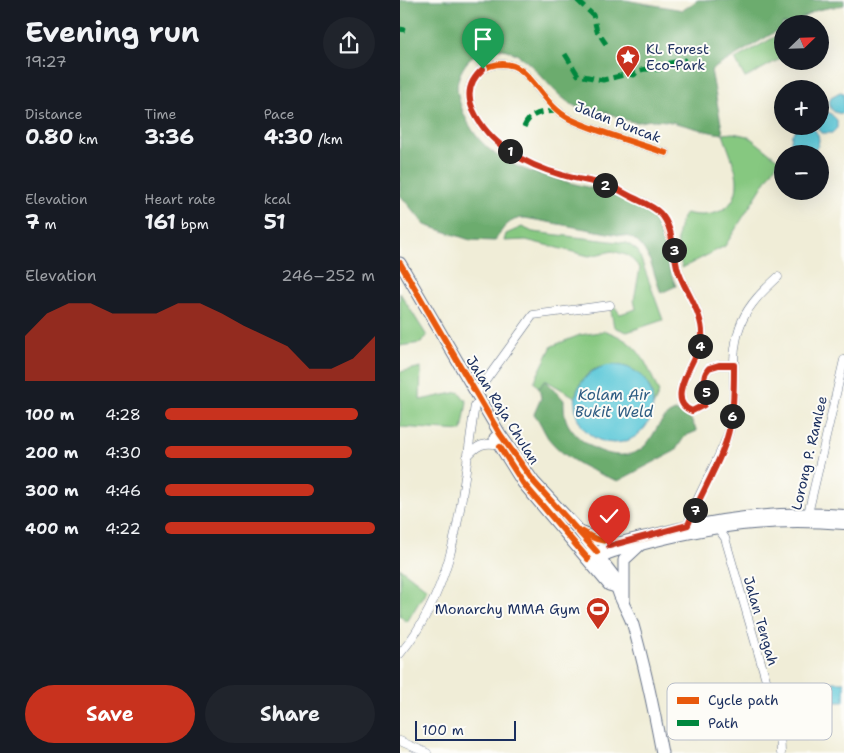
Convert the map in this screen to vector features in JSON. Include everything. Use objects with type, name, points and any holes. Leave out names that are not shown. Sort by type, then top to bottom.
[{"type":"main road","name":"Jalan Raja Chulan","points":[[400,263],[499,445],[523,483],[616,579],[616,587],[624,603],[640,651],[662,753]]},
{"type":"main road","name":"Jalan Raja Chulan","points":[[400,275],[476,400],[534,482],[576,527],[595,558]]},
{"type":"main road","points":[[576,527],[596,539],[617,543]]},
{"type":"main road","points":[[624,603],[624,560],[639,546]]},
{"type":"street","name":"Jalan Puncak","points":[[666,153],[570,119],[550,104],[522,71],[508,65],[495,65],[483,69],[473,79],[470,89],[470,100],[479,121],[493,139],[511,152],[547,170],[612,187],[644,202],[662,216],[670,236],[678,268],[702,328],[701,343],[681,389],[681,400],[685,407],[692,411],[704,405],[707,396],[704,378],[709,368],[719,365],[734,365]]},
{"type":"street","points":[[688,529],[722,452],[729,430],[734,395],[734,365],[738,334],[745,315],[758,296],[778,277]]},
{"type":"street","points":[[400,654],[419,626],[444,576],[458,522],[476,400],[533,315],[610,306]]},
{"type":"street","name":"Lorong P. Ramlee","points":[[807,518],[844,360]]},
{"type":"street","points":[[467,457],[475,448],[484,444],[499,445]]},
{"type":"street","points":[[595,558],[617,543],[744,516],[842,520]]},
{"type":"street","points":[[595,558],[610,552],[639,546],[688,529],[807,518]]},
{"type":"street","name":"Jalan Tengah","points":[[717,527],[725,538],[767,683]]},
{"type":"street","name":"Jalan Tengah","points":[[780,740],[781,753]]},
{"type":"street","points":[[403,742],[406,753]]},
{"type":"street","points":[[403,742],[427,753]]},
{"type":"green space","name":"KL Forest Eco-Park","points":[[400,0],[625,0],[683,10],[698,0],[844,0],[844,5],[817,10],[808,15],[774,15],[774,33],[711,70],[723,134],[665,121],[634,122],[602,111],[581,109],[556,92],[535,70],[513,52],[499,49],[484,50],[472,57],[463,68],[457,84],[461,106],[472,130],[487,147],[505,160],[525,170],[639,204],[656,216],[661,230],[668,265],[676,286],[661,293],[646,254],[637,241],[630,237],[519,218],[503,228],[495,241],[470,240],[425,225],[400,195]]},
{"type":"green space","points":[[774,37],[774,62],[745,78],[735,59]]},
{"type":"green space","points":[[733,133],[748,136],[774,156],[774,168],[725,246],[682,268],[678,247],[678,233],[679,226],[686,213],[704,215],[720,211],[727,207],[736,193],[736,172],[723,134]]},
{"type":"green space","points":[[522,227],[533,232],[627,243],[638,251],[663,320],[627,332],[614,327],[611,311],[615,307],[620,314],[636,309],[634,300],[640,268],[629,256],[613,251],[589,256],[526,240],[504,241],[506,234]]},
{"type":"green space","points":[[400,293],[427,336],[421,343],[400,346]]},
{"type":"green space","points":[[606,331],[627,341],[640,355],[659,393],[653,406],[651,392],[646,382],[631,373],[615,368],[599,368],[587,375],[575,397],[545,380],[539,388],[534,382],[552,346],[580,335]]},
{"type":"green space","points":[[421,367],[420,400],[459,392],[467,402],[462,431],[400,427],[400,372]]},
{"type":"green space","points":[[545,380],[564,400],[566,420],[575,434],[591,447],[601,451],[621,455],[631,454],[640,450],[649,441],[664,418],[675,411],[690,418],[697,431],[685,436],[675,451],[618,481],[599,474],[571,459],[548,438],[534,414],[541,398],[539,388]]},
{"type":"green space","points":[[400,568],[427,589],[407,622],[400,616]]},
{"type":"water","points":[[840,92],[844,93],[844,113],[837,113],[830,107],[831,97]]},
{"type":"water","points":[[829,113],[837,120],[837,128],[832,133],[829,133]]},
{"type":"water","points":[[792,135],[818,135],[818,145],[792,145]]},
{"type":"water","name":"Kolam Air Bukit Weld","points":[[614,365],[629,368],[642,376],[650,389],[653,404],[650,419],[642,432],[629,440],[614,443],[599,440],[586,432],[578,419],[575,404],[578,389],[586,376],[599,368]]},
{"type":"water","points":[[844,682],[844,702],[832,702],[832,683],[830,683]]},
{"type":"marked path","points":[[577,0],[593,15],[597,31],[606,44]]},
{"type":"marked path","points":[[400,29],[405,30]]},
{"type":"marked path","points":[[565,54],[578,75],[603,80],[628,74],[634,75],[643,69],[659,69],[670,63],[686,60]]},
{"type":"marked path","points":[[524,127],[530,118],[538,113],[559,111]]},
{"type":"cycle path","points":[[666,153],[605,133],[570,119],[555,108],[528,77],[516,67],[503,64],[490,66],[479,73],[470,87],[470,100],[476,117],[484,129],[507,150],[548,171],[613,187],[649,205],[662,216],[670,236],[678,270],[697,311],[702,329],[700,346],[681,388],[681,398],[684,405],[692,411],[704,405],[704,381],[709,368],[719,365],[734,365]]},
{"type":"cycle path","points":[[400,263],[500,434],[534,482],[597,552]]},
{"type":"cycle path","points":[[500,447],[523,483],[588,559]]},
{"type":"cycle path","points":[[583,532],[595,538],[621,542],[649,537],[688,525]]},
{"type":"place","name":"KL Forest Eco-Park","points":[[628,78]]},
{"type":"place","name":"Monarchy MMA Gym","points":[[598,630]]},
{"type":"route","points":[[483,69],[473,79],[469,95],[475,114],[493,139],[539,168],[612,187],[644,202],[662,216],[670,236],[678,268],[702,328],[701,343],[681,389],[681,400],[685,407],[692,411],[703,407],[707,396],[704,378],[705,372],[709,368],[719,365],[734,365],[735,387],[729,430],[722,452],[688,525],[609,546]]}]
